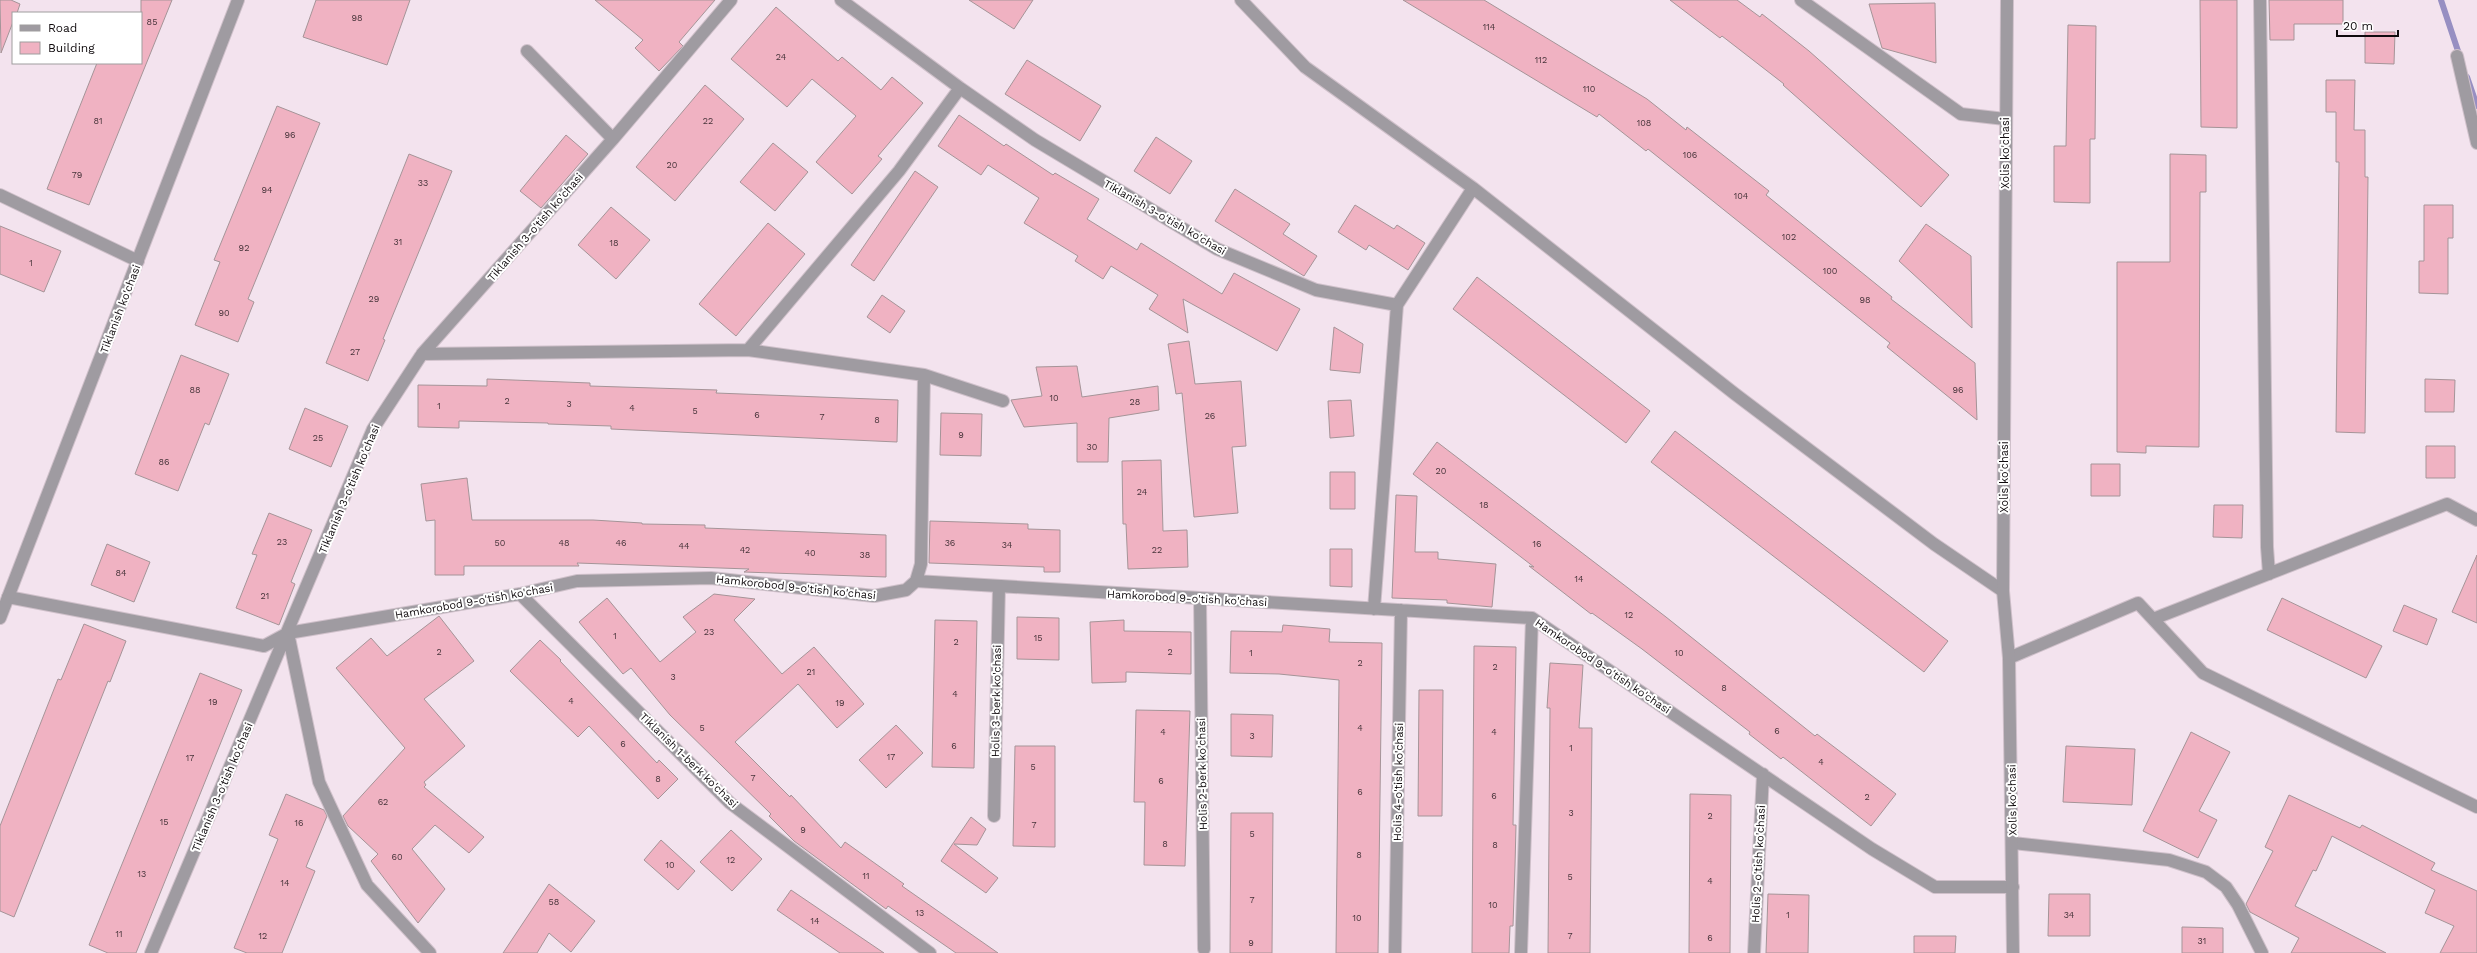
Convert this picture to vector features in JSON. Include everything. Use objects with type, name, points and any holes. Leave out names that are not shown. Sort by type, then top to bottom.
[{"type":"street","name":"Tiklanish ko'chasi","points":[[0,618],[238,0]]},
{"type":"street","name":"Tiklanish 3-o'tish ko'chasi","points":[[151,953],[288,634],[373,429],[422,354],[613,139],[731,0]]},
{"type":"street","name":"Tiklanish 3-o'tish ko'chasi","points":[[841,0],[960,88],[1035,140],[1217,250],[1316,290],[1397,306]]},
{"type":"street","points":[[1241,0],[1306,67],[1473,188],[1735,394],[1934,544],[2003,590]]},
{"type":"street","points":[[1801,0],[1961,114],[2006,120]]},
{"type":"street","name":"Xolis ko'chasi","points":[[2007,0],[2003,590],[2010,658],[2013,953]]},
{"type":"street","points":[[2260,0],[2267,547],[2269,574]]},
{"type":"street","points":[[527,51],[613,139]]},
{"type":"street","points":[[2457,56],[2477,143]]},
{"type":"street","points":[[748,350],[899,171],[960,88]]},
{"type":"street","points":[[1374,609],[1397,306],[1473,188]]},
{"type":"street","points":[[0,195],[138,261]]},
{"type":"street","points":[[422,354],[748,350],[924,375],[1003,401]]},
{"type":"street","points":[[916,581],[921,564],[924,375]]},
{"type":"street","points":[[2153,619],[2447,504],[2477,520]]},
{"type":"street","name":"Hamkorobod 9-o'tish ko'chasi","points":[[8,597],[264,646],[288,634],[520,594],[577,582],[711,578],[874,596],[906,590],[916,581],[1532,618],[1872,849],[1935,886],[2013,887]]},
{"type":"street","name":"Holis 3-berk ko'chasi","points":[[994,816],[999,586]]},
{"type":"street","name":"Tiklanish 1-berk ko'chasi","points":[[520,594],[730,803],[930,953]]},
{"type":"street","name":"Holis 2-berk ko'chasi","points":[[1200,598],[1204,950]]},
{"type":"street","points":[[2010,658],[2138,603],[2203,673],[2477,807]]},
{"type":"street","name":"Holis 4-o'tish ko'chasi","points":[[1395,953],[1401,610]]},
{"type":"street","points":[[1521,953],[1532,618]]},
{"type":"street","points":[[288,634],[319,782],[367,885],[430,953]]},
{"type":"street","name":"Holis 2-o'tish ko'chasi","points":[[1754,953],[1763,774]]},
{"type":"street","points":[[2013,843],[2169,860],[2206,872],[2226,887],[2238,905],[2259,951]]},
{"type":"building","points":[[0,0],[11,0],[20,4],[17,12],[12,12],[12,25],[1,53]]},
{"type":"building","points":[[141,0],[172,0],[89,205],[47,189],[97,64],[142,64]]},
{"type":"building","points":[[316,0],[410,0],[387,65],[303,37]]},
{"type":"building","points":[[595,0],[715,0],[679,42],[683,46],[659,71],[635,48],[643,40]]},
{"type":"building","points":[[969,0],[1033,0],[1014,29]]},
{"type":"building","points":[[1403,0],[1484,0],[1647,99],[1686,130],[1687,127],[1769,191],[1766,195],[1892,297],[1891,299],[1975,363],[1977,420],[1887,347],[1890,343],[1648,149],[1646,151],[1599,114],[1597,117]]},
{"type":"building","points":[[1670,0],[1737,0],[1760,17],[1762,14],[1809,51],[1949,175],[1921,207],[1783,85],[1784,84],[1722,36],[1720,38]]},
{"type":"building","points":[[2200,0],[2237,0],[2237,128],[2201,127]]},
{"type":"building","points":[[2269,0],[2343,0],[2343,24],[2294,24],[2294,40],[2270,40]]},
{"type":"building","points":[[1935,3],[1936,63],[1882,48],[1869,4]]},
{"type":"building","points":[[776,7],[838,61],[842,57],[881,90],[892,77],[923,103],[878,156],[882,159],[852,194],[816,162],[856,116],[812,79],[787,107],[731,59]]},
{"type":"building","points":[[2068,25],[2096,26],[2095,139],[2090,139],[2090,203],[2054,202],[2054,146],[2066,146]]},
{"type":"building","points":[[2365,32],[2395,32],[2394,64],[2365,63]]},
{"type":"building","points":[[1027,60],[1101,106],[1080,141],[1005,94]]},
{"type":"building","points":[[2326,80],[2355,80],[2354,130],[2365,130],[2365,177],[2368,177],[2365,433],[2336,432],[2339,162],[2336,162],[2336,112],[2326,112]]},
{"type":"building","points":[[705,85],[744,119],[675,201],[636,167]]},
{"type":"building","points":[[277,106],[320,123],[248,299],[254,302],[238,342],[195,325],[220,262],[214,260]]},
{"type":"building","points":[[959,115],[1004,146],[1006,144],[1053,175],[1055,173],[1099,199],[1087,219],[1137,250],[1141,243],[1222,294],[1234,273],[1300,309],[1277,351],[1183,299],[1188,333],[1149,309],[1158,295],[1111,266],[1103,279],[1075,261],[1078,256],[1024,223],[1039,198],[988,165],[981,175],[938,146]]},
{"type":"building","points":[[566,135],[588,154],[541,208],[520,191]]},
{"type":"building","points":[[1156,137],[1192,161],[1170,194],[1134,171]]},
{"type":"building","points":[[773,143],[808,172],[775,211],[740,182]]},
{"type":"building","points":[[409,154],[452,171],[383,339],[385,340],[368,381],[326,363]]},
{"type":"building","points":[[2170,154],[2206,155],[2206,192],[2200,192],[2199,447],[2146,446],[2146,453],[2117,452],[2117,262],[2170,262]]},
{"type":"building","points":[[915,171],[938,187],[874,281],[851,265]]},
{"type":"building","points":[[1235,189],[1290,224],[1283,234],[1317,256],[1304,276],[1215,221]]},
{"type":"building","points":[[1355,205],[1394,229],[1397,225],[1425,243],[1408,270],[1369,245],[1366,250],[1338,232]]},
{"type":"building","points":[[2424,205],[2453,205],[2453,238],[2448,238],[2448,294],[2419,293],[2419,261],[2424,261]]},
{"type":"building","points":[[611,207],[650,240],[616,279],[578,245]]},
{"type":"building","points":[[768,223],[805,254],[736,336],[699,304]]},
{"type":"building","points":[[1926,224],[1971,256],[1972,328],[1899,261]]},
{"type":"building","points":[[0,226],[61,251],[44,292],[0,274]]},
{"type":"building","points":[[1477,277],[1650,411],[1626,443],[1453,309]]},
{"type":"building","points":[[882,295],[905,311],[890,333],[867,317]]},
{"type":"building","points":[[1334,327],[1363,344],[1360,373],[1330,370]]},
{"type":"building","points":[[1189,341],[1195,384],[1241,381],[1246,446],[1232,447],[1238,513],[1194,517],[1182,393],[1176,394],[1168,344]]},
{"type":"building","points":[[181,355],[229,374],[209,425],[205,423],[178,491],[135,474]]},
{"type":"building","points":[[1077,366],[1082,397],[1158,386],[1159,410],[1109,418],[1108,462],[1077,462],[1077,423],[1024,427],[1011,400],[1042,396],[1036,367]]},
{"type":"building","points":[[487,379],[590,383],[590,386],[717,390],[716,393],[898,400],[897,442],[611,429],[611,426],[548,423],[459,421],[459,428],[418,427],[418,385],[487,386]]},
{"type":"building","points":[[2425,379],[2455,380],[2454,412],[2425,412]]},
{"type":"building","points":[[1351,400],[1354,436],[1330,438],[1328,401]]},
{"type":"building","points":[[305,408],[348,426],[331,467],[289,449]]},
{"type":"building","points":[[941,413],[982,414],[981,456],[940,455]]},
{"type":"building","points":[[1675,431],[1948,641],[1924,672],[1651,462]]},
{"type":"building","points":[[1437,442],[1666,617],[1815,736],[1817,734],[1896,794],[1871,826],[1783,757],[1781,759],[1749,734],[1750,732],[1642,649],[1592,613],[1591,614],[1529,566],[1534,567],[1413,474]]},
{"type":"building","points":[[2426,446],[2455,446],[2455,478],[2426,478]]},
{"type":"building","points":[[1161,460],[1163,531],[1187,530],[1188,567],[1128,569],[1126,524],[1123,524],[1122,461]]},
{"type":"building","points":[[2091,464],[2120,464],[2120,496],[2091,496]]},
{"type":"building","points":[[1330,472],[1355,472],[1355,509],[1330,509]]},
{"type":"building","points":[[467,478],[472,520],[593,520],[642,524],[705,525],[705,528],[886,535],[886,577],[744,572],[749,569],[577,563],[579,566],[464,566],[464,575],[435,575],[435,520],[426,521],[421,484]]},
{"type":"building","points":[[1396,495],[1417,496],[1415,552],[1438,552],[1438,559],[1496,564],[1492,607],[1447,603],[1447,600],[1392,598]]},
{"type":"building","points":[[2214,505],[2243,505],[2242,538],[2213,537]]},
{"type":"building","points":[[269,513],[312,530],[291,582],[295,584],[279,625],[236,608],[257,555],[252,554]]},
{"type":"building","points":[[930,521],[1028,524],[1028,529],[1060,530],[1060,572],[1044,572],[1044,567],[929,563]]},
{"type":"building","points":[[107,544],[150,562],[134,602],[91,585]]},
{"type":"building","points":[[1330,549],[1352,549],[1352,587],[1330,586]]},
{"type":"building","points":[[2477,555],[2477,623],[2452,612]]},
{"type":"building","points":[[714,594],[755,599],[734,620],[782,674],[814,647],[864,704],[837,728],[798,684],[735,742],[790,797],[791,795],[841,848],[845,842],[904,884],[902,886],[998,953],[956,953],[888,906],[886,909],[794,841],[769,816],[771,814],[670,715],[631,668],[623,674],[579,622],[607,598],[660,662],[696,632],[683,617]]},
{"type":"building","points":[[2282,598],[2382,646],[2366,678],[2267,630]]},
{"type":"building","points":[[2404,605],[2437,619],[2427,645],[2393,631]]},
{"type":"building","points":[[439,616],[474,661],[424,699],[465,746],[424,782],[426,785],[424,787],[484,837],[469,853],[435,825],[412,849],[445,889],[418,923],[371,861],[378,854],[348,826],[343,816],[405,748],[336,668],[371,638],[387,656]]},
{"type":"building","points":[[1017,617],[1059,618],[1059,660],[1017,659]]},
{"type":"building","points":[[935,620],[977,621],[974,768],[932,767]]},
{"type":"building","points":[[1124,620],[1124,631],[1191,632],[1191,674],[1126,672],[1126,682],[1092,683],[1090,622]]},
{"type":"building","points":[[84,624],[126,641],[110,682],[108,681],[14,917],[0,911],[0,826],[58,679],[61,680]]},
{"type":"building","points":[[1283,625],[1330,629],[1329,642],[1382,643],[1378,953],[1336,953],[1339,680],[1279,674],[1230,673],[1231,631],[1282,632]]},
{"type":"building","points":[[540,640],[561,660],[560,661],[657,763],[659,760],[678,779],[658,799],[589,726],[578,737],[510,671]]},
{"type":"building","points":[[1474,646],[1516,647],[1513,825],[1516,825],[1513,926],[1510,926],[1509,953],[1472,953]]},
{"type":"building","points":[[1550,663],[1583,665],[1579,728],[1592,728],[1590,953],[1548,953],[1550,708],[1547,708]]},
{"type":"building","points":[[200,673],[242,690],[136,953],[108,953],[89,945]]},
{"type":"building","points":[[1419,690],[1443,690],[1442,816],[1418,816]]},
{"type":"building","points":[[1136,710],[1190,711],[1185,866],[1144,865],[1145,802],[1134,802]]},
{"type":"building","points":[[1231,714],[1273,715],[1272,757],[1231,756]]},
{"type":"building","points":[[896,725],[923,753],[886,788],[859,760]]},
{"type":"building","points":[[2191,732],[2230,752],[2199,811],[2217,820],[2198,858],[2143,831]]},
{"type":"building","points":[[1015,746],[1055,746],[1055,847],[1013,846]]},
{"type":"building","points":[[2066,746],[2135,749],[2132,805],[2063,802]]},
{"type":"building","points":[[286,794],[324,810],[327,816],[306,867],[315,871],[282,953],[247,953],[234,948],[278,839],[269,835]]},
{"type":"building","points":[[1690,794],[1731,795],[1730,953],[1689,953]]},
{"type":"building","points":[[2289,795],[2360,828],[2362,825],[2435,863],[2431,870],[2477,891],[2477,953],[2440,953],[2454,926],[2425,913],[2435,890],[2332,836],[2316,871],[2313,870],[2295,906],[2386,953],[2291,953],[2299,938],[2250,912],[2246,904],[2273,851],[2265,847]]},
{"type":"building","points":[[1231,813],[1273,813],[1272,953],[1230,953]]},
{"type":"building","points":[[971,817],[986,829],[977,845],[954,844],[998,878],[986,893],[941,861]]},
{"type":"building","points":[[731,830],[762,859],[732,891],[700,862]]},
{"type":"building","points":[[661,840],[695,871],[678,890],[644,860]]},
{"type":"building","points":[[549,884],[595,921],[571,952],[549,933],[537,953],[503,953]]},
{"type":"building","points":[[791,890],[884,953],[840,953],[777,910]]},
{"type":"building","points":[[1768,894],[1809,895],[1808,953],[1766,953]]},
{"type":"building","points":[[2049,894],[2090,894],[2090,936],[2048,936]]},
{"type":"building","points":[[2182,927],[2223,928],[2223,953],[2182,953]]},
{"type":"building","points":[[1914,936],[1956,936],[1955,953],[1914,953]]},
{"type":"waterway","points":[[2441,0],[2460,57]]},
{"type":"waterway","points":[[2467,77],[2477,106]]}]
